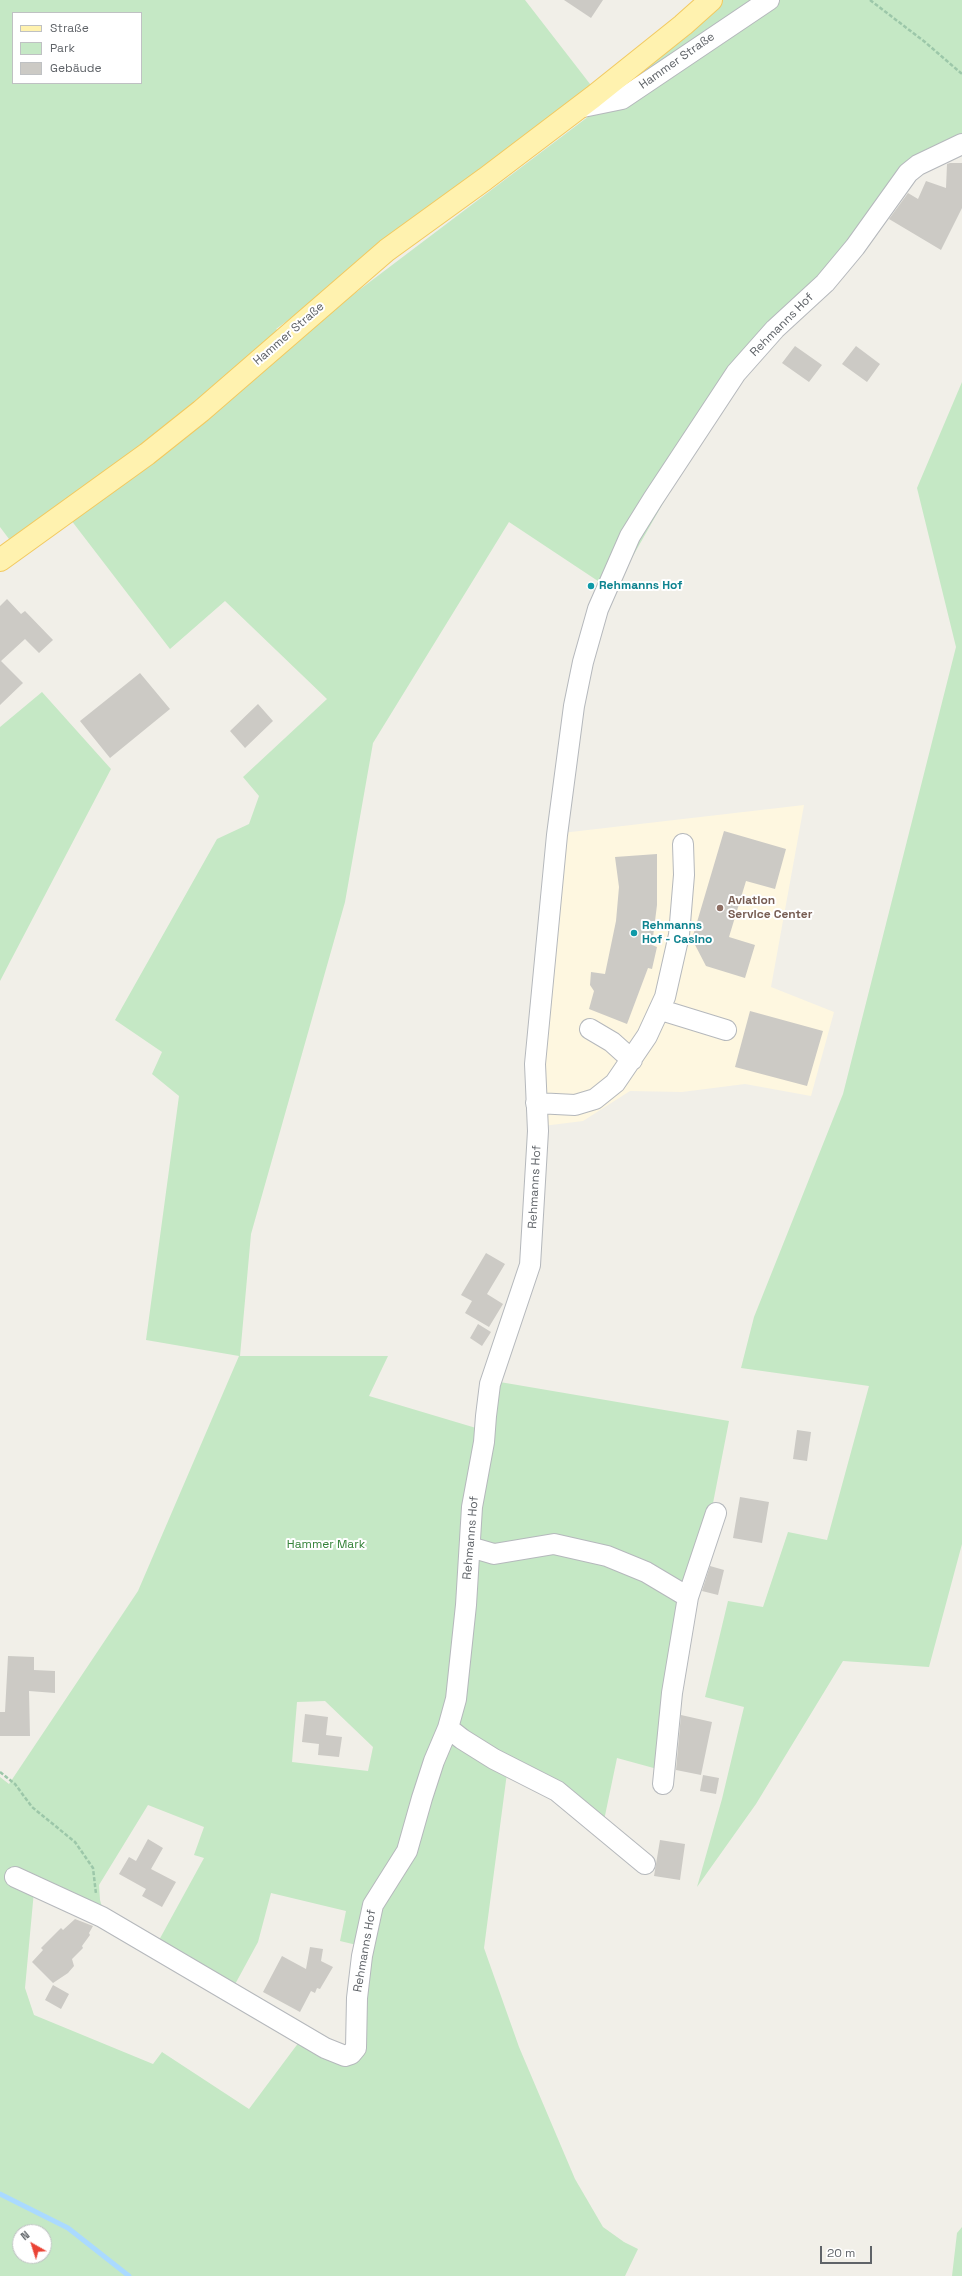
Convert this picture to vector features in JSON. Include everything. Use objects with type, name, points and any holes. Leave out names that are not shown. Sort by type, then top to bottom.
[{"type":"main road","name":"Hammer Straße","points":[[0,560],[147,454],[201,411],[387,250],[485,179],[578,108],[678,30],[711,0]]},
{"type":"street","name":"Hammer Straße","points":[[578,108],[622,99],[769,0]]},
{"type":"street","name":"Rehmanns Hof","points":[[15,1876],[102,1916],[325,2048],[344,2056],[351,2054],[356,2048],[357,1998],[362,1956],[373,1905],[407,1851],[434,1761],[448,1728],[456,1699],[470,1547],[472,1507],[484,1442],[490,1384],[530,1266],[538,1131],[534,1064],[567,748],[583,662],[598,609],[630,536],[652,499],[736,373],[755,350],[830,277],[856,247],[908,173],[918,165],[962,144]]},
{"type":"street","points":[[536,1103],[575,1105],[594,1099],[614,1084],[632,1060],[661,1010],[679,935],[684,875],[683,844]]},
{"type":"street","points":[[661,1010],[726,1030]]},
{"type":"street","points":[[590,1029],[612,1042],[632,1060]]},
{"type":"street","points":[[663,1784],[672,1693],[688,1597],[716,1513]]},
{"type":"street","points":[[470,1547],[494,1554],[554,1544],[607,1556],[646,1572],[688,1597]]},
{"type":"street","points":[[448,1728],[462,1739],[494,1759],[557,1791],[645,1864]]},
{"type":"path","points":[[870,0],[925,42],[962,74]]},
{"type":"path","points":[[0,1772],[15,1784],[32,1807],[75,1842],[93,1868],[96,1898],[102,1916]]},
{"type":"shaded area","points":[[804,805],[771,987],[834,1012],[811,1096],[745,1084],[682,1092],[630,1091],[583,1121],[543,1126],[540,1094],[562,833]]},
{"type":"green space","name":"Hammer Mark","points":[[0,0],[525,0],[597,93],[276,329],[293,340],[597,110],[721,0],[962,0],[962,136],[903,165],[818,281],[732,382],[613,591],[509,522],[373,743],[345,902],[251,1234],[240,1356],[388,1356],[369,1396],[486,1431],[494,1381],[729,1421],[661,1770],[617,1758],[602,1830],[507,1773],[484,1948],[519,2047],[575,2179],[603,2227],[624,2242],[638,2249],[625,2276],[0,2276],[0,1777],[9,1784],[138,1591],[239,1356],[146,1340],[179,1096],[152,1074],[162,1052],[115,1020],[217,839],[249,824],[259,796],[243,777],[327,699],[225,601],[170,649],[71,520],[12,543],[0,527]],"holes":[[[325,1701],[373,1747],[368,1771],[292,1762],[297,1702]],[[148,1805],[204,1827],[194,1855],[204,1858],[158,1942],[104,1914],[100,1900],[99,1885]],[[34,1891],[213,1987],[302,2038],[249,2109],[162,2052],[153,2064],[34,2015],[25,1988]],[[271,1893],[346,1911],[340,1941],[361,1946],[347,2050],[233,1988],[258,1942]]]},
{"type":"green space","points":[[962,382],[962,1544],[929,1667],[843,1661],[756,1804],[697,1887],[722,1799],[744,1707],[705,1697],[728,1601],[763,1607],[788,1532],[827,1540],[869,1386],[741,1368],[754,1317],[843,1094],[956,647],[917,488]]},
{"type":"green space","points":[[42,692],[111,769],[0,981],[0,727]]},
{"type":"green space","points":[[962,2227],[962,2276],[952,2276],[957,2233]]},
{"type":"building","points":[[564,0],[603,0],[591,18]]},
{"type":"building","points":[[962,163],[962,208],[941,250],[889,219],[908,193],[918,199],[926,181],[946,188],[947,164]]},
{"type":"building","points":[[795,346],[822,365],[809,382],[782,363]]},
{"type":"building","points":[[856,346],[880,364],[867,382],[842,364]]},
{"type":"building","points":[[7,599],[21,614],[25,611],[53,640],[39,653],[25,639],[1,661],[23,683],[0,705],[0,606]]},
{"type":"building","points":[[140,673],[170,709],[110,758],[80,721]]},
{"type":"building","points":[[258,704],[273,721],[245,748],[230,731]]},
{"type":"building","points":[[724,831],[786,849],[775,889],[746,881],[729,937],[755,945],[745,978],[706,966],[692,939]]},
{"type":"building","name":"Rehmanns Hof - Casino","points":[[657,854],[657,905],[652,945],[657,947],[652,969],[648,968],[627,1024],[589,1009],[594,991],[590,985],[591,972],[605,974],[616,921],[619,887],[615,857]]},
{"type":"building","points":[[750,1011],[823,1031],[807,1086],[735,1067]]},
{"type":"building","points":[[486,1253],[505,1264],[487,1294],[503,1304],[489,1327],[465,1313],[472,1301],[461,1295]]},
{"type":"building","points":[[478,1324],[491,1332],[482,1346],[470,1338]]},
{"type":"building","points":[[797,1430],[811,1432],[807,1461],[793,1459]]},
{"type":"building","points":[[740,1497],[769,1502],[762,1543],[733,1538]]},
{"type":"building","points":[[710,1566],[724,1570],[718,1595],[702,1591]]},
{"type":"building","points":[[8,1656],[34,1657],[34,1670],[55,1671],[55,1693],[29,1691],[30,1736],[0,1736],[0,1712],[5,1712]]},
{"type":"building","points":[[305,1714],[328,1717],[326,1735],[342,1737],[339,1757],[318,1755],[319,1744],[302,1742]]},
{"type":"building","points":[[681,1715],[712,1722],[701,1775],[676,1770]]},
{"type":"building","points":[[703,1775],[719,1778],[716,1794],[700,1791]]},
{"type":"building","points":[[148,1839],[163,1848],[151,1869],[176,1882],[162,1907],[142,1896],[146,1889],[119,1874],[129,1857],[136,1861]]},
{"type":"building","points":[[660,1840],[685,1844],[680,1880],[654,1876]]},
{"type":"building","points":[[75,1919],[93,1926],[89,1933],[90,1935],[82,1946],[83,1948],[72,1959],[74,1966],[68,1973],[53,1983],[32,1962],[43,1950],[41,1948],[61,1928],[63,1930]]},
{"type":"building","points":[[310,1947],[323,1949],[321,1961],[333,1967],[320,1989],[317,1988],[315,1993],[311,1991],[300,2012],[263,1992],[282,1956],[306,1969]]},
{"type":"building","points":[[53,1985],[69,1994],[61,2009],[45,2000]]},
{"type":"waterway","points":[[0,2194],[68,2228],[129,2276]]},
{"type":"place","name":"Rehmanns Hof","points":[[591,586]]},
{"type":"place","name":"Aviation Service Center","points":[[720,908]]},
{"type":"place","name":"Rehmanns Hof - Casino","points":[[634,933]]}]
